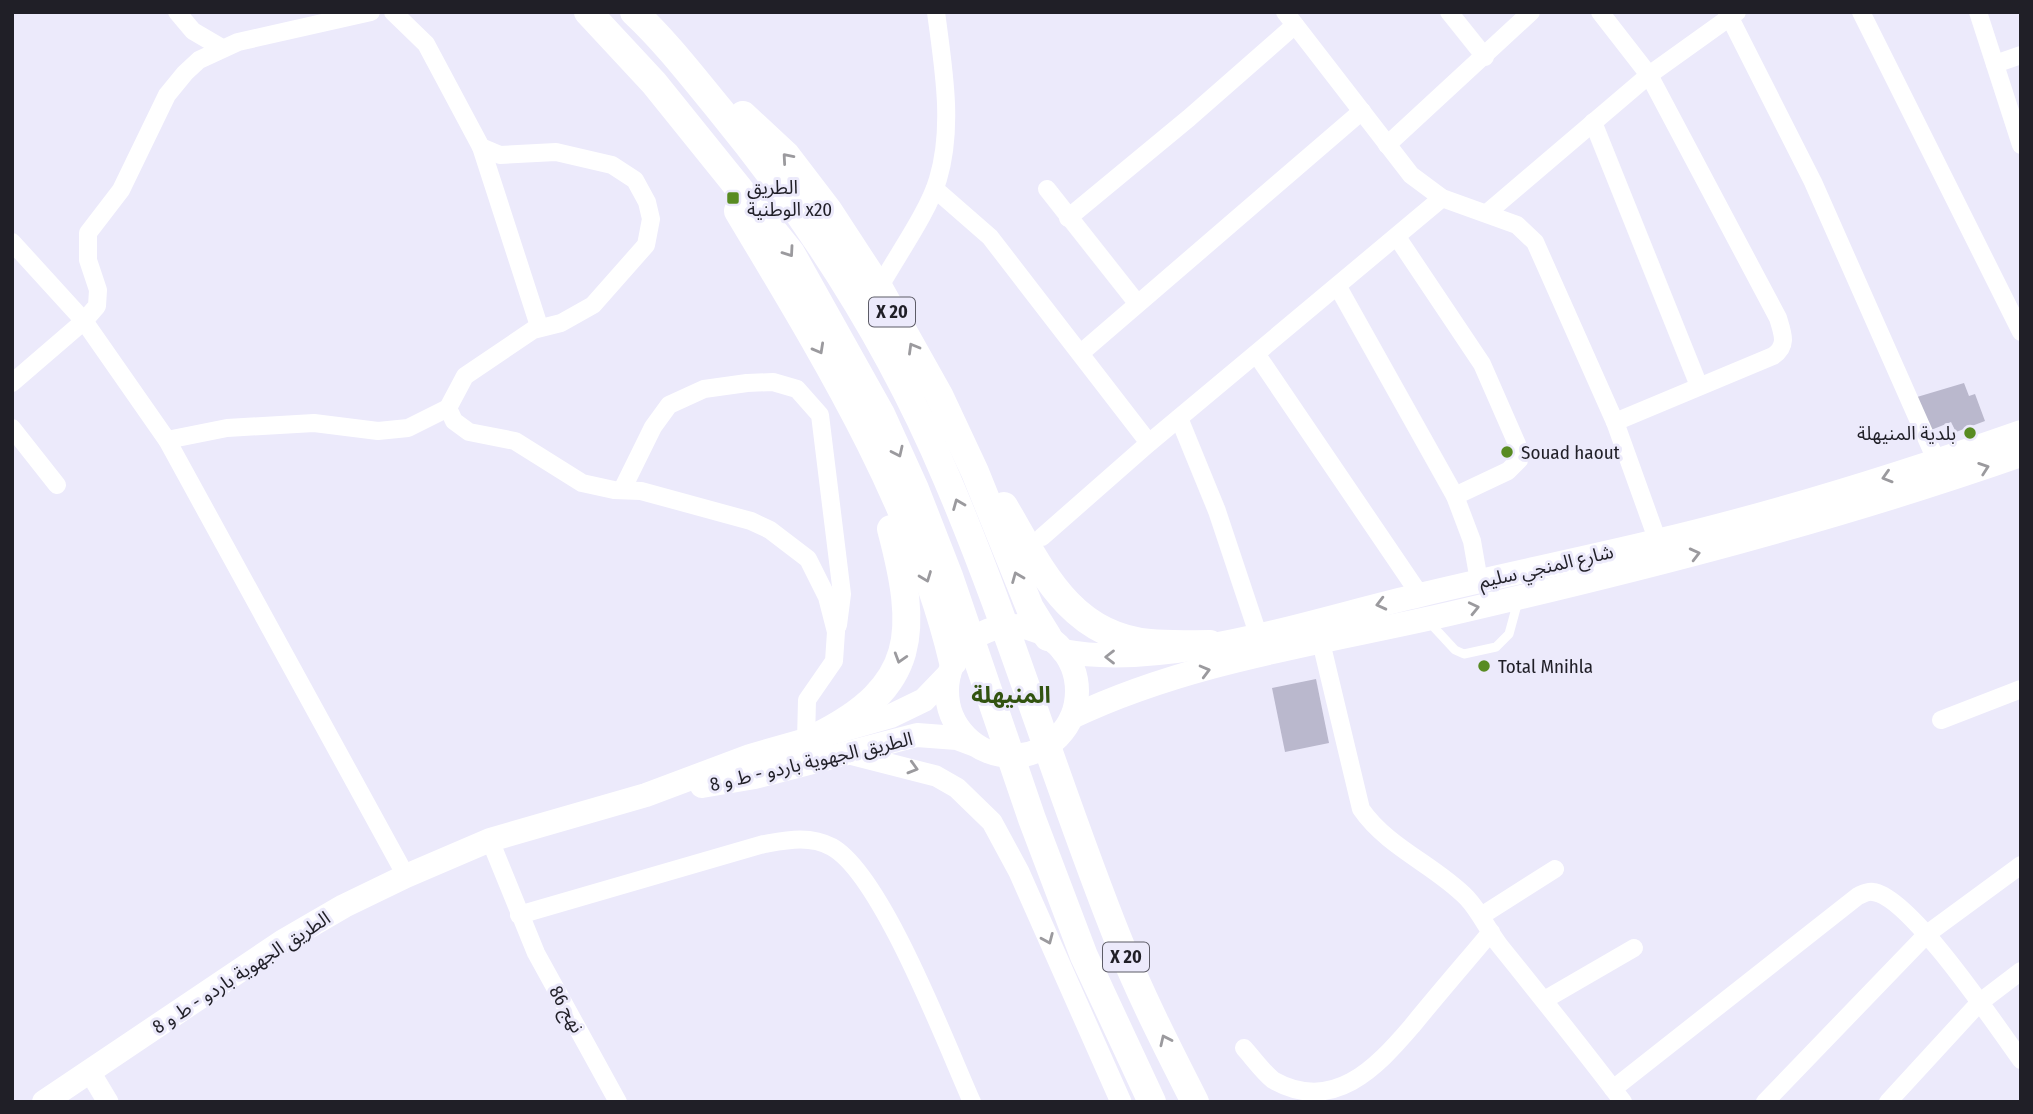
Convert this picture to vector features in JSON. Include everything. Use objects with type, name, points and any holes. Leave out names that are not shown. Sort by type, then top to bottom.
[{"type":"highway","name":"X 20","points":[[589,12],[654,83],[791,253],[881,414],[915,489],[949,576],[1032,819],[1084,956],[1152,1102]]},
{"type":"highway","name":"X 20","points":[[634,12],[786,155],[828,210],[879,288],[939,394],[975,472],[1030,608],[1056,644]]},
{"type":"highway","name":"X 20","points":[[661,37],[763,162],[813,233],[903,387],[946,476],[983,568],[1119,943],[1195,1102]]},
{"type":"highway","name":"X 20","points":[[654,83],[705,154],[793,301],[868,437],[909,533],[945,628],[951,668]]},
{"type":"highway","points":[[939,394],[1052,588],[1078,615],[1103,630],[1148,643],[1210,644]]},
{"type":"highway","points":[[811,739],[851,720],[882,692],[895,674],[908,624],[906,592],[892,534],[849,403]]},
{"type":"main road","name":"شارع المنجي سليم","points":[[1072,717],[1143,687],[1321,642],[1519,597],[1937,462],[2021,432]]},
{"type":"main road","name":"شارع المنجي سليم","points":[[1056,644],[1095,657],[1133,657],[1210,644],[1479,581],[1661,551],[1842,515],[2021,455]]},
{"type":"main road","points":[[1023,627],[1056,644],[1076,683],[1072,717],[1050,744],[1030,754],[1008,756],[975,745],[960,731],[950,713],[946,694],[951,668],[964,647],[978,635],[995,628],[1023,627]]},
{"type":"main road","name":"الطريق الجهوية باردو - ط و 8","points":[[44,1102],[302,929],[406,876],[489,840],[646,795],[750,756],[908,709],[938,688],[951,668]]},
{"type":"main road","name":"الطريق الجهوية باردو - ط و 8","points":[[646,795],[755,777],[917,735],[957,738],[975,745]]},
{"type":"street","points":[[177,12],[193,31],[222,47]]},
{"type":"street","points":[[12,383],[84,321],[97,306],[99,298],[88,260],[88,233],[121,190],[167,95],[199,60],[222,47],[371,12]]},
{"type":"street","points":[[393,12],[426,44],[481,147],[539,326]]},
{"type":"street","points":[[879,288],[935,189],[942,162],[945,82],[936,12]]},
{"type":"street","points":[[1449,12],[1485,57]]},
{"type":"street","points":[[1387,145],[1531,12]]},
{"type":"street","points":[[1600,12],[1649,75],[1778,318],[1784,340],[1780,352],[1773,356],[1615,422]]},
{"type":"street","points":[[1861,12],[2021,332]]},
{"type":"street","points":[[1978,12],[2021,145]]},
{"type":"street","points":[[1486,213],[1649,75],[1731,14],[1813,182],[1937,462]]},
{"type":"street","points":[[1068,218],[1189,118],[1290,19],[1411,175],[1442,198],[1517,225],[1535,242],[1615,422],[1661,551]]},
{"type":"street","points":[[1995,64],[2021,55]]},
{"type":"street","points":[[1082,352],[1362,111]]},
{"type":"street","points":[[1593,122],[1699,386]]},
{"type":"street","points":[[167,440],[227,428],[314,424],[390,432],[408,428],[448,408],[465,376],[539,326],[561,323],[593,305],[646,244],[651,219],[647,202],[635,180],[612,165],[556,152],[506,155],[481,147]]},
{"type":"street","points":[[935,189],[980,226],[1082,352],[1149,443]]},
{"type":"street","points":[[1047,189],[1137,303]]},
{"type":"street","points":[[1042,537],[1149,443],[1442,198]]},
{"type":"street","points":[[1397,237],[1482,364],[1517,444],[1518,460],[1508,471],[1455,496]]},
{"type":"street","points":[[12,242],[84,321],[167,440],[406,876]]},
{"type":"street","points":[[1338,287],[1455,496],[1472,541],[1479,581]]},
{"type":"street","points":[[1257,355],[1420,595]]},
{"type":"street","points":[[622,490],[653,427],[669,405],[704,389],[772,382],[797,389],[821,415],[842,594],[834,661],[807,700],[811,739]]},
{"type":"street","points":[[448,408],[454,421],[469,432],[515,441],[582,483],[641,491],[751,521],[770,530],[808,559],[827,597],[836,632]]},
{"type":"street","points":[[1179,418],[1217,511],[1258,634]]},
{"type":"street","points":[[12,428],[57,485]]},
{"type":"street","points":[[1321,642],[1361,809],[1372,826],[1464,895],[1546,999],[1615,1097],[1863,894],[1875,892],[1883,895],[1927,934],[2021,1060]]},
{"type":"street","points":[[1941,719],[2021,689]]},
{"type":"street","points":[[846,753],[936,776],[967,796],[992,822],[1020,872],[1121,1102]]},
{"type":"street","points":[[519,915],[764,844],[800,839],[830,846],[843,855],[873,890],[972,1102]]},
{"type":"street","name":"نهج 86","points":[[489,840],[519,915],[555,989],[618,1102]]},
{"type":"street","points":[[1765,1102],[1927,934],[2021,865]]},
{"type":"street","points":[[1482,916],[1555,869]]},
{"type":"street","points":[[1244,1048],[1271,1079],[1285,1088],[1329,1099],[1348,1090],[1374,1070],[1491,932]]},
{"type":"street","points":[[1546,999],[1634,947]]},
{"type":"street","points":[[1888,1102],[1979,1003],[2021,971]]},
{"type":"street","points":[[90,1072],[108,1102]]},
{"type":"lane","points":[[1426,619],[1455,650],[1464,654],[1474,653],[1503,643],[1509,634],[1519,597]]},
{"type":"building","name":"بلدية المنيهلة","points":[[1964,383],[1969,396],[1975,394],[1985,421],[1956,432],[1951,422],[1931,430],[1917,397]]},
{"type":"building","points":[[1316,679],[1329,743],[1285,752],[1272,688]]},
{"type":"place","name":"الطريق الوطنية x20","points":[[733,198]]},
{"type":"place","name":"بلدية المنيهلة","points":[[1970,433]]},
{"type":"place","name":"Souad haout","points":[[1507,452]]},
{"type":"place","name":"Total Mnihla","points":[[1484,666]]},
{"type":"district","name":"المنيهلة","points":[[1011,695]]}]
